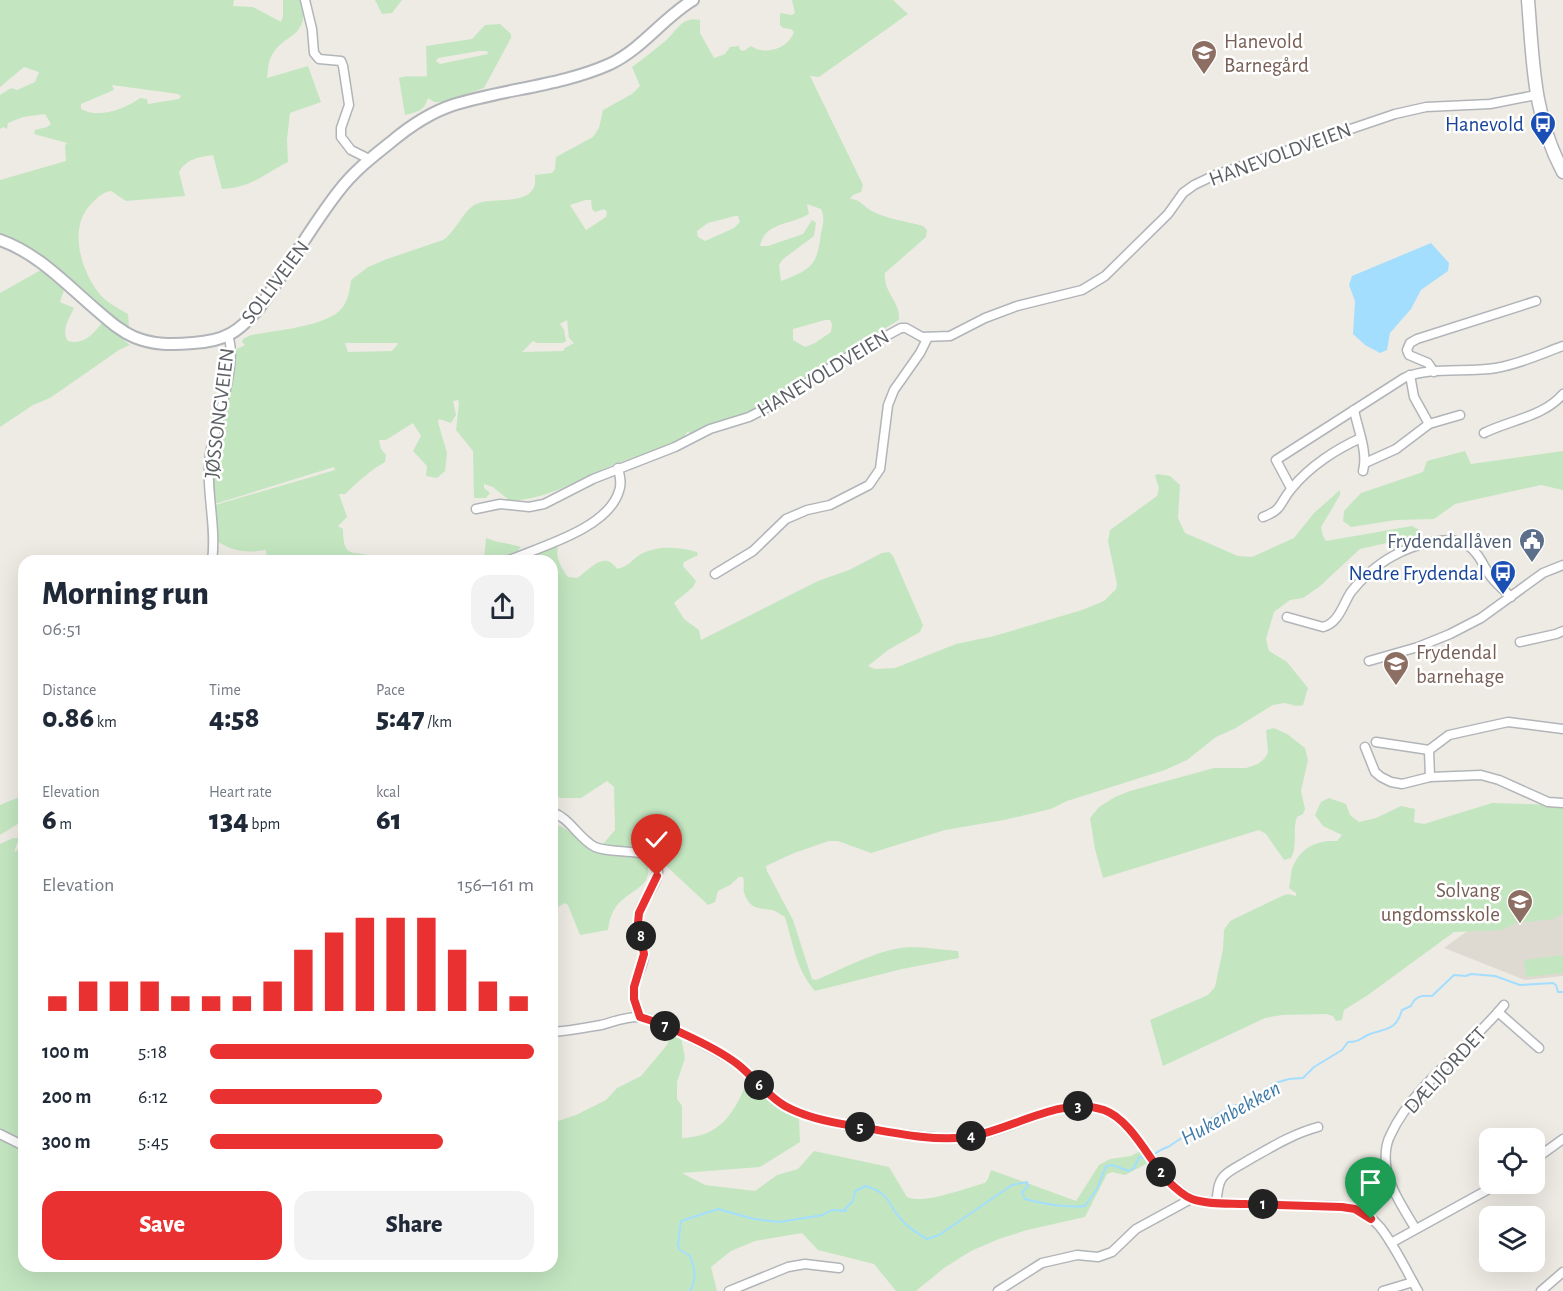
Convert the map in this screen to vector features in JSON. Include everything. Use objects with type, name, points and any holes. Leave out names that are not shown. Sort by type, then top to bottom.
[{"type":"main road","points":[[1528,0],[1536,94],[1550,147],[1563,172]]},
{"type":"street","points":[[305,0],[312,29],[314,53],[320,59],[341,61],[349,105],[341,128],[341,136],[351,150],[369,159]]},
{"type":"street","name":"SOLLIVEIEN","points":[[0,240],[40,261],[109,321],[134,336],[149,342],[168,344],[207,342],[228,336],[244,326],[259,308],[338,192],[369,159],[414,123],[436,111],[481,97],[568,78],[611,63],[629,53],[665,20],[693,0]]},
{"type":"street","name":"HANEVOLDVEIEN","points":[[476,509],[500,504],[529,507],[544,504],[592,479],[675,447],[710,429],[749,417],[896,330],[906,328],[928,337],[950,336],[985,318],[1017,306],[1072,293],[1095,283],[1106,276],[1168,214],[1184,193],[1194,185],[1215,175],[1395,114],[1426,107],[1490,104],[1536,94]]},
{"type":"street","points":[[1434,372],[1428,363],[1409,355],[1407,350],[1410,343],[1473,320],[1536,301]]},
{"type":"street","name":"JØSSONGVEIEN","points":[[212,555],[209,467],[212,441],[224,403],[231,348],[228,336]]},
{"type":"street","name":"HANEVOLDVEIEN","points":[[715,574],[753,551],[786,519],[807,510],[830,505],[869,485],[880,469],[888,405],[894,390],[920,353],[928,337]]},
{"type":"street","points":[[1291,488],[1276,460],[1410,375],[1498,368],[1522,362],[1563,346]]},
{"type":"street","points":[[1410,375],[1414,397],[1430,424]]},
{"type":"street","points":[[1484,433],[1543,410],[1563,394]]},
{"type":"street","points":[[1354,411],[1364,467],[1396,449],[1430,424],[1460,415]]},
{"type":"street","points":[[1263,517],[1280,508],[1291,488],[1332,454],[1360,438]]},
{"type":"street","points":[[523,555],[552,544],[606,512],[619,492],[621,483],[618,468]]},
{"type":"street","points":[[1287,617],[1323,627],[1328,626],[1337,617],[1351,593],[1363,579],[1386,561],[1410,549],[1445,539],[1464,543],[1472,549],[1490,576],[1511,597]]},
{"type":"street","points":[[1369,661],[1418,647],[1450,634],[1481,618],[1543,573],[1563,565]]},
{"type":"street","points":[[1520,642],[1563,631]]},
{"type":"street","points":[[1376,742],[1429,750],[1449,735],[1508,722],[1563,729]]},
{"type":"street","points":[[1365,747],[1376,772],[1381,777],[1402,784],[1430,777],[1484,776],[1499,780],[1548,802],[1563,803]]},
{"type":"street","points":[[1429,750],[1430,777]]},
{"type":"street","points":[[558,815],[580,837],[597,848],[641,854],[651,857],[656,862],[657,876],[639,913],[638,923],[644,954],[634,987],[634,999],[640,1017]]},
{"type":"street","name":"DÆLIJORDET","points":[[1415,1228],[1386,1166],[1386,1149],[1390,1135],[1412,1101],[1501,1009],[1539,1048]]},
{"type":"street","points":[[558,1031],[625,1018],[640,1017],[658,1022],[731,1059],[774,1099],[788,1108],[816,1118],[894,1132],[932,1137],[966,1137],[993,1132],[1029,1118],[1072,1107],[1090,1106],[1106,1110],[1134,1136],[1168,1181],[1191,1198],[1216,1203],[1342,1207],[1355,1209],[1364,1214],[1380,1226],[1418,1291]]},
{"type":"street","points":[[1216,1203],[1218,1186],[1229,1172],[1286,1139],[1318,1127]]},
{"type":"street","points":[[0,1134],[18,1143]]},
{"type":"street","points":[[1545,1152],[1563,1139]]},
{"type":"street","points":[[1391,1243],[1479,1194]]},
{"type":"street","points":[[998,1291],[1042,1263],[1077,1255],[1104,1256],[1119,1247],[1136,1229],[1191,1198]]},
{"type":"street","points":[[729,1291],[788,1267],[805,1264],[839,1268]]},
{"type":"street","points":[[1541,1291],[1563,1272]]},
{"type":"street","points":[[1383,1291],[1413,1282]]},
{"type":"shaded area","name":"Solvang ungdomsskole","points":[[1563,879],[1563,976],[1525,980],[1444,948],[1508,902]]},
{"type":"green space","points":[[0,0],[234,0],[233,6],[253,7],[281,22],[283,0],[302,0],[302,23],[294,34],[275,50],[270,59],[267,78],[308,66],[321,102],[290,113],[287,140],[288,162],[257,180],[241,186],[222,189],[213,155],[193,159],[179,172],[185,196],[126,201],[111,191],[92,203],[80,223],[79,247],[82,259],[86,271],[101,296],[128,314],[129,328],[62,275],[0,235],[0,180],[66,161],[65,146],[67,143],[34,134],[35,130],[51,124],[45,114],[23,117],[8,123],[7,129],[3,127],[0,129],[0,95],[11,88],[17,90],[35,82],[39,72],[24,67],[0,87]],"holes":[[[112,85],[181,96],[179,99],[148,104],[147,99],[140,98],[127,106],[104,113],[81,109],[81,104],[114,90]]]},
{"type":"green space","points":[[375,0],[402,0],[392,13],[382,14]]},
{"type":"green space","points":[[792,0],[893,0],[908,14],[819,77],[810,76],[863,185],[861,192],[850,199],[859,201],[876,213],[923,226],[927,230],[926,237],[885,273],[885,280],[897,308],[899,320],[807,375],[773,401],[691,436],[688,431],[681,442],[610,466],[549,493],[524,500],[510,501],[493,487],[484,484],[484,488],[490,493],[486,498],[474,498],[473,451],[456,430],[459,403],[458,400],[453,401],[456,415],[451,423],[439,419],[438,422],[447,453],[445,471],[437,478],[426,476],[427,466],[413,451],[421,436],[413,423],[386,440],[379,440],[381,449],[386,455],[385,462],[345,494],[339,494],[347,517],[338,526],[343,529],[346,547],[353,553],[364,555],[266,555],[266,550],[240,551],[216,540],[215,505],[335,470],[334,467],[214,503],[213,459],[234,354],[237,349],[245,345],[242,342],[243,339],[251,335],[300,327],[335,314],[344,305],[351,280],[368,267],[443,240],[474,205],[516,199],[529,194],[535,186],[535,175],[552,173],[555,169],[556,157],[593,137],[599,128],[603,110],[632,94],[640,86],[632,67],[688,20],[700,20],[700,33],[714,58],[725,54],[730,47],[739,46],[740,50],[744,51],[751,46],[763,50],[781,47],[787,43],[794,32],[780,25],[780,13],[792,15],[795,13]],"holes":[[[591,200],[592,209],[595,212],[604,209],[607,212],[606,217],[586,230],[570,205]],[[807,204],[821,209],[823,215],[815,260],[800,273],[781,281],[779,265],[783,259],[814,236],[816,223],[812,220],[803,234],[768,246],[760,246],[763,238],[773,228],[809,214]],[[735,216],[738,216],[740,222],[734,228],[705,241],[698,237],[697,231],[708,223]],[[567,320],[569,338],[574,343],[563,351],[522,352],[533,341],[537,343],[566,341],[560,324]],[[830,320],[831,332],[815,343],[805,347],[793,340],[793,329]],[[345,343],[398,344],[392,351],[348,352]]]},
{"type":"green space","points":[[500,24],[511,34],[511,38],[484,88],[441,102],[434,102],[428,98],[420,110],[405,115],[399,78],[427,76],[426,46],[472,39],[485,25]],"holes":[[[487,51],[488,54],[440,64],[436,61],[438,58]]]},
{"type":"green space","points":[[41,270],[64,290],[60,302],[74,308],[65,333],[68,341],[83,340],[102,323],[130,345],[119,350],[50,398],[33,405],[0,427],[0,293]]},
{"type":"green space","points":[[1465,451],[1471,464],[1563,451],[1563,490],[1541,485],[1455,504],[1434,519],[1396,520],[1351,527],[1343,521],[1344,511],[1361,493],[1423,472],[1427,461]]},
{"type":"green space","points":[[1157,474],[1170,476],[1180,485],[1178,518],[1185,533],[1238,556],[1252,557],[1294,538],[1314,513],[1340,490],[1340,495],[1321,527],[1326,541],[1412,526],[1421,531],[1417,536],[1360,549],[1319,587],[1303,598],[1290,600],[1274,612],[1266,639],[1269,651],[1287,662],[1308,688],[1303,705],[1285,703],[1273,705],[1234,729],[1216,737],[1187,760],[1165,770],[1067,801],[1051,809],[945,830],[871,853],[838,841],[829,841],[766,866],[793,920],[812,979],[816,980],[862,960],[898,948],[916,947],[958,951],[959,958],[902,969],[815,991],[799,965],[785,917],[750,903],[744,893],[743,877],[739,877],[718,891],[715,902],[708,905],[661,861],[650,856],[646,861],[648,875],[646,880],[618,904],[612,914],[608,930],[580,935],[568,905],[565,903],[558,907],[558,825],[594,848],[603,844],[615,830],[614,787],[607,781],[581,798],[559,798],[558,796],[558,559],[568,577],[577,578],[602,561],[607,561],[617,569],[654,549],[676,548],[697,552],[698,555],[684,562],[683,566],[696,581],[693,587],[674,603],[684,619],[699,630],[701,640],[818,581],[889,552],[893,556],[923,625],[920,632],[888,650],[868,666],[875,669],[895,668],[956,644],[994,636],[1082,610],[1104,601],[1116,589],[1117,584],[1108,541],[1110,530],[1157,496],[1159,488],[1155,476]]},
{"type":"green space","points":[[486,538],[521,547],[514,555],[485,555]]},
{"type":"green space","points":[[554,546],[558,548],[557,555],[536,555],[538,552]]},
{"type":"green space","points":[[1274,728],[1287,734],[1305,748],[1308,760],[1301,791],[1305,809],[1303,814],[1297,817],[1291,858],[1284,860],[1266,834],[1259,830],[1103,878],[1090,818],[1099,807],[1130,791],[1214,768],[1246,768],[1258,764],[1268,752],[1266,730]]},
{"type":"green space","points":[[18,798],[18,824],[0,835],[0,805]]},
{"type":"green space","points":[[1329,798],[1346,804],[1350,815],[1359,822],[1376,818],[1401,806],[1415,809],[1414,822],[1424,824],[1492,803],[1563,805],[1563,913],[1554,919],[1517,923],[1502,930],[1454,932],[1344,1010],[1342,1020],[1336,1021],[1333,1016],[1326,1014],[1282,1015],[1265,1018],[1163,1066],[1150,1020],[1208,995],[1215,987],[1223,949],[1224,930],[1230,921],[1282,896],[1288,894],[1296,896],[1296,893],[1289,888],[1292,870],[1298,858],[1312,845],[1337,841],[1342,835],[1323,826],[1315,815],[1321,802]]},
{"type":"green space","points":[[18,838],[14,852],[18,850],[18,1272],[558,1272],[558,1121],[606,1100],[617,1088],[641,1076],[667,1045],[670,1031],[681,1037],[685,1058],[677,1082],[677,1099],[682,1106],[682,1138],[707,1133],[724,1121],[738,1102],[748,1079],[774,1106],[799,1118],[800,1142],[760,1167],[682,1173],[705,1185],[755,1191],[777,1175],[798,1169],[814,1151],[889,1167],[907,1197],[914,1199],[934,1197],[985,1183],[991,1170],[1076,1201],[1099,1165],[1110,1159],[1131,1156],[1144,1149],[1152,1161],[1125,1175],[1112,1172],[1107,1174],[1085,1217],[1027,1230],[971,1251],[944,1268],[916,1291],[896,1291],[874,1264],[818,1250],[802,1233],[755,1241],[731,1251],[711,1267],[717,1291],[0,1291],[0,844]]},
{"type":"green space","points":[[1563,955],[1563,973],[1526,977],[1524,960]]},
{"type":"water","points":[[1431,243],[1449,263],[1448,271],[1421,290],[1411,309],[1390,333],[1387,350],[1380,353],[1365,345],[1353,334],[1355,301],[1349,285],[1352,276]]},
{"type":"waterway","name":"Hukenbekken","points":[[690,1291],[694,1282],[694,1270],[690,1256],[680,1250],[678,1245],[681,1221],[718,1209],[754,1219],[779,1222],[823,1215],[832,1210],[846,1211],[844,1210],[853,1201],[855,1191],[866,1186],[880,1192],[903,1221],[927,1239],[939,1235],[1012,1185],[1027,1182],[1028,1186],[1022,1192],[1025,1199],[1055,1205],[1085,1206],[1097,1189],[1106,1166],[1112,1165],[1129,1171],[1134,1168],[1139,1157],[1151,1156],[1168,1147],[1218,1114],[1233,1106],[1248,1102],[1272,1084],[1303,1078],[1314,1067],[1342,1050],[1348,1042],[1358,1041],[1393,1025],[1397,1022],[1402,1010],[1411,1006],[1419,997],[1432,996],[1454,975],[1495,976],[1520,985],[1553,983],[1558,992],[1563,992]]},
{"type":"place","name":"Hanevold Barnegård","points":[[1204,76]]},
{"type":"place","name":"Hanevold","points":[[1543,147]]},
{"type":"place","name":"Frydendallåven","points":[[1532,564]]},
{"type":"place","name":"Nedre Frydendal","points":[[1503,596]]},
{"type":"place","name":"Frydendal barnehage","points":[[1396,687]]},
{"type":"place","name":"Solvang ungdomsskole","points":[[1520,925]]},
{"type":"route","points":[[657,876],[639,913],[638,923],[644,954],[634,987],[634,999],[640,1017],[658,1022],[731,1059],[774,1099],[788,1108],[816,1118],[853,1126],[932,1137],[966,1137],[993,1132],[1029,1118],[1072,1107],[1090,1106],[1106,1110],[1116,1117],[1134,1136],[1168,1181],[1191,1198],[1216,1203],[1342,1207],[1355,1209],[1371,1219]]}]
